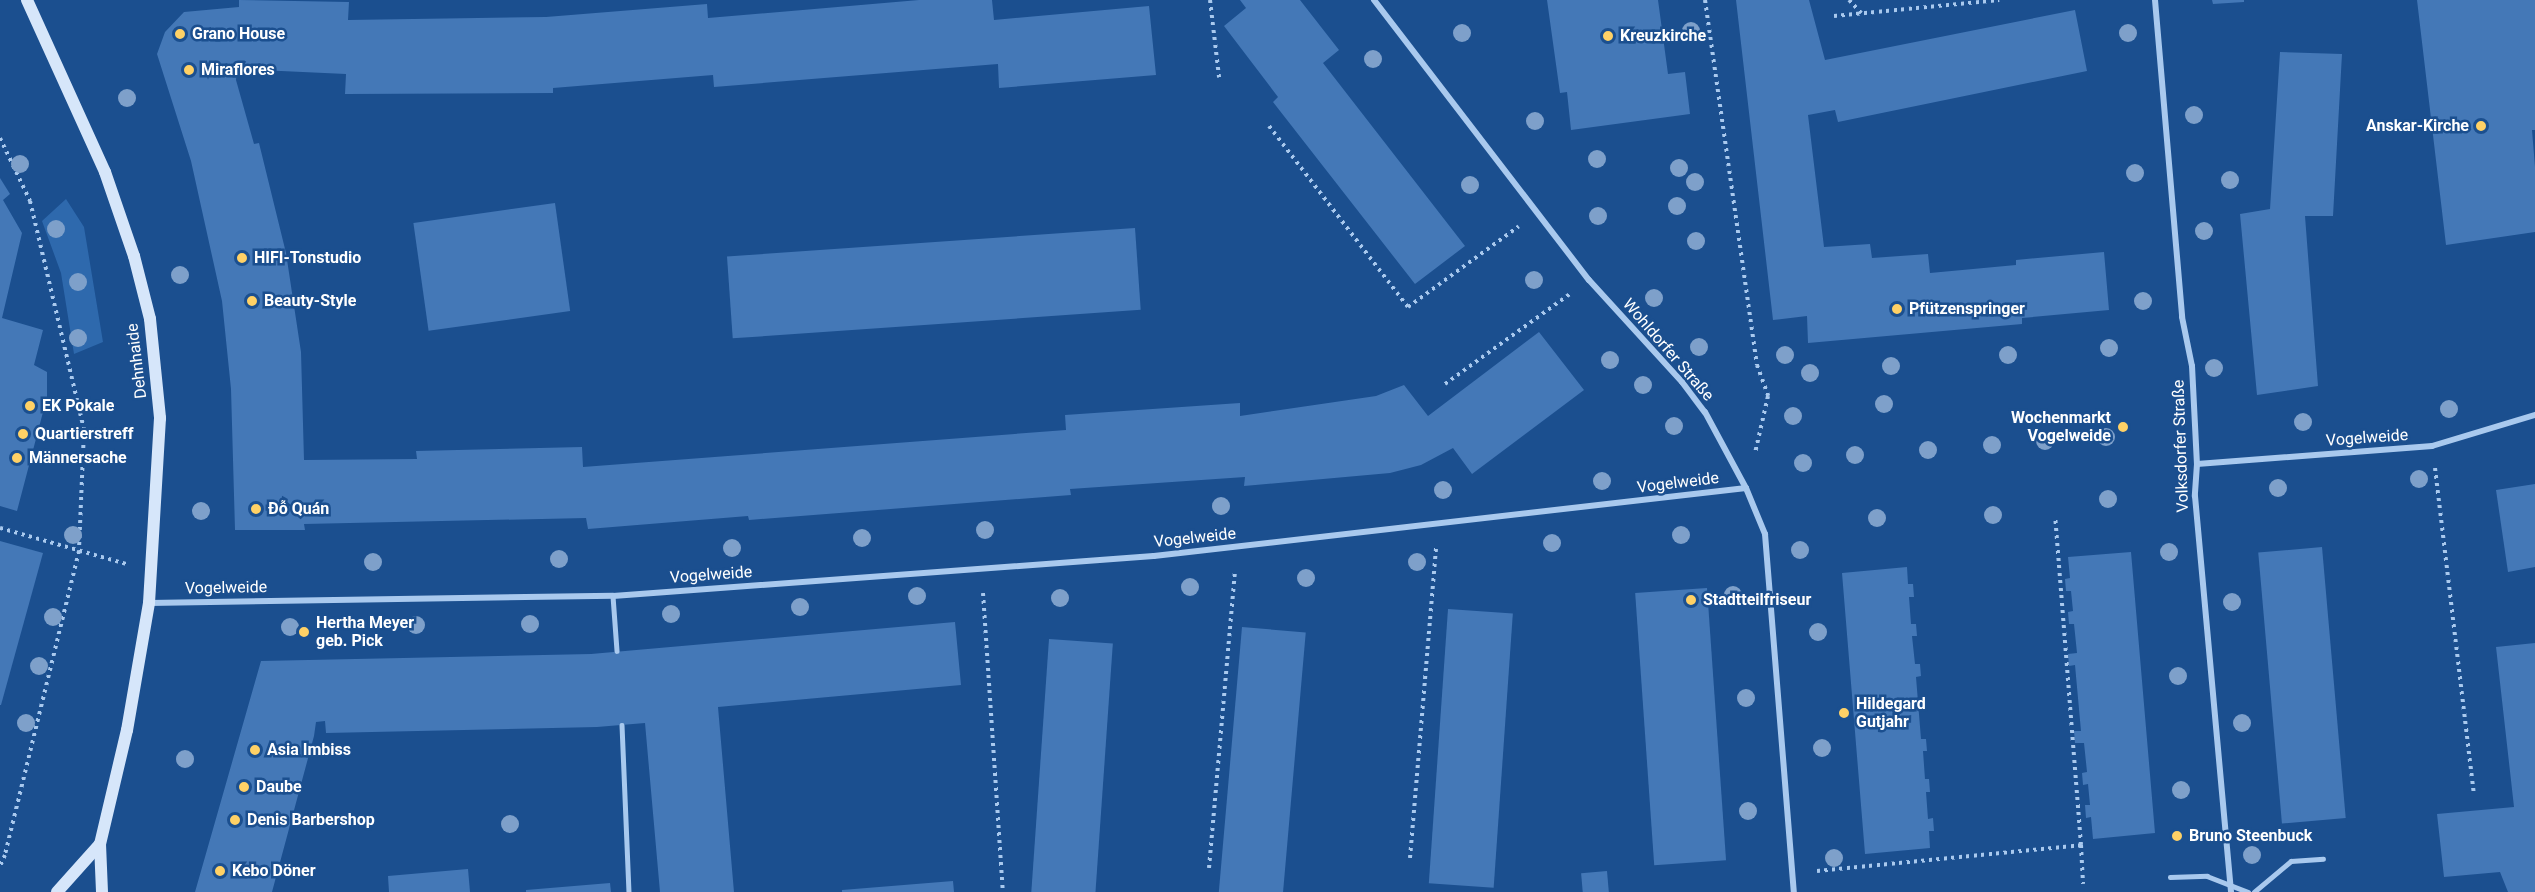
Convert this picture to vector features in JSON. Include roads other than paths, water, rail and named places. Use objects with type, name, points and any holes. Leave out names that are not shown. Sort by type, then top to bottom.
[{"type":"main road","name":"Dehnhaide","points":[[27,0],[105,171],[134,256],[150,319],[160,418],[152,572],[128,730],[100,844],[102,892]]},
{"type":"main road","name":"Dehnhaide","points":[[57,892],[100,844]]},
{"type":"street","name":"Wohldorfer Straße","points":[[1374,0],[1589,280],[1682,382],[1705,412],[1746,488],[1765,534],[1794,892]]},
{"type":"street","name":"Volksdorfer Straße","points":[[2155,0],[2182,317],[2192,366],[2197,464],[2195,496],[2230,889]]},
{"type":"street","name":"Vogelweide","points":[[2197,464],[2432,446],[2535,415]]},
{"type":"street","name":"Vogelweide","points":[[148,603],[613,596],[1154,556],[1746,488]]},
{"type":"lane","points":[[613,596],[617,651]]},
{"type":"lane","points":[[622,725],[629,892]]},
{"type":"lane","points":[[2254,892],[2291,861],[2323,859]]},
{"type":"lane","points":[[2170,877],[2207,876],[2230,889],[2248,892]]},
{"type":"place","name":"Grano House","points":[[180,34]]},
{"type":"place","name":"Kreuzkirche","points":[[1608,36]]},
{"type":"place","name":"Miraflores","points":[[189,70]]},
{"type":"place","name":"Anskar-Kirche","points":[[2481,126]]},
{"type":"place","name":"HIFI-Tonstudio","points":[[242,258]]},
{"type":"place","name":"Beauty-Style","points":[[252,301]]},
{"type":"place","name":"Pfützenspringer","points":[[1897,309]]},
{"type":"place","name":"EK Pokale","points":[[30,406]]},
{"type":"place","name":"Wochenmarkt Vogelweide","points":[[2123,427]]},
{"type":"place","name":"Quartierstreff","points":[[23,434]]},
{"type":"place","name":"Männersache","points":[[17,458]]},
{"type":"place","name":"Đỗ Quán","points":[[256,509]]},
{"type":"place","name":"Stadtteilfriseur","points":[[1691,600]]},
{"type":"place","name":"Hertha Meyer geb. Pick","points":[[304,632]]},
{"type":"place","name":"Hildegard Gutjahr","points":[[1844,713]]},
{"type":"place","name":"Asia Imbiss","points":[[255,750]]},
{"type":"place","name":"Daube","points":[[244,787]]},
{"type":"place","name":"Denis Barbershop","points":[[235,820]]},
{"type":"place","name":"Bruno Steenbuck","points":[[2177,836]]},
{"type":"place","name":"Kebo Döner","points":[[220,871]]}]
